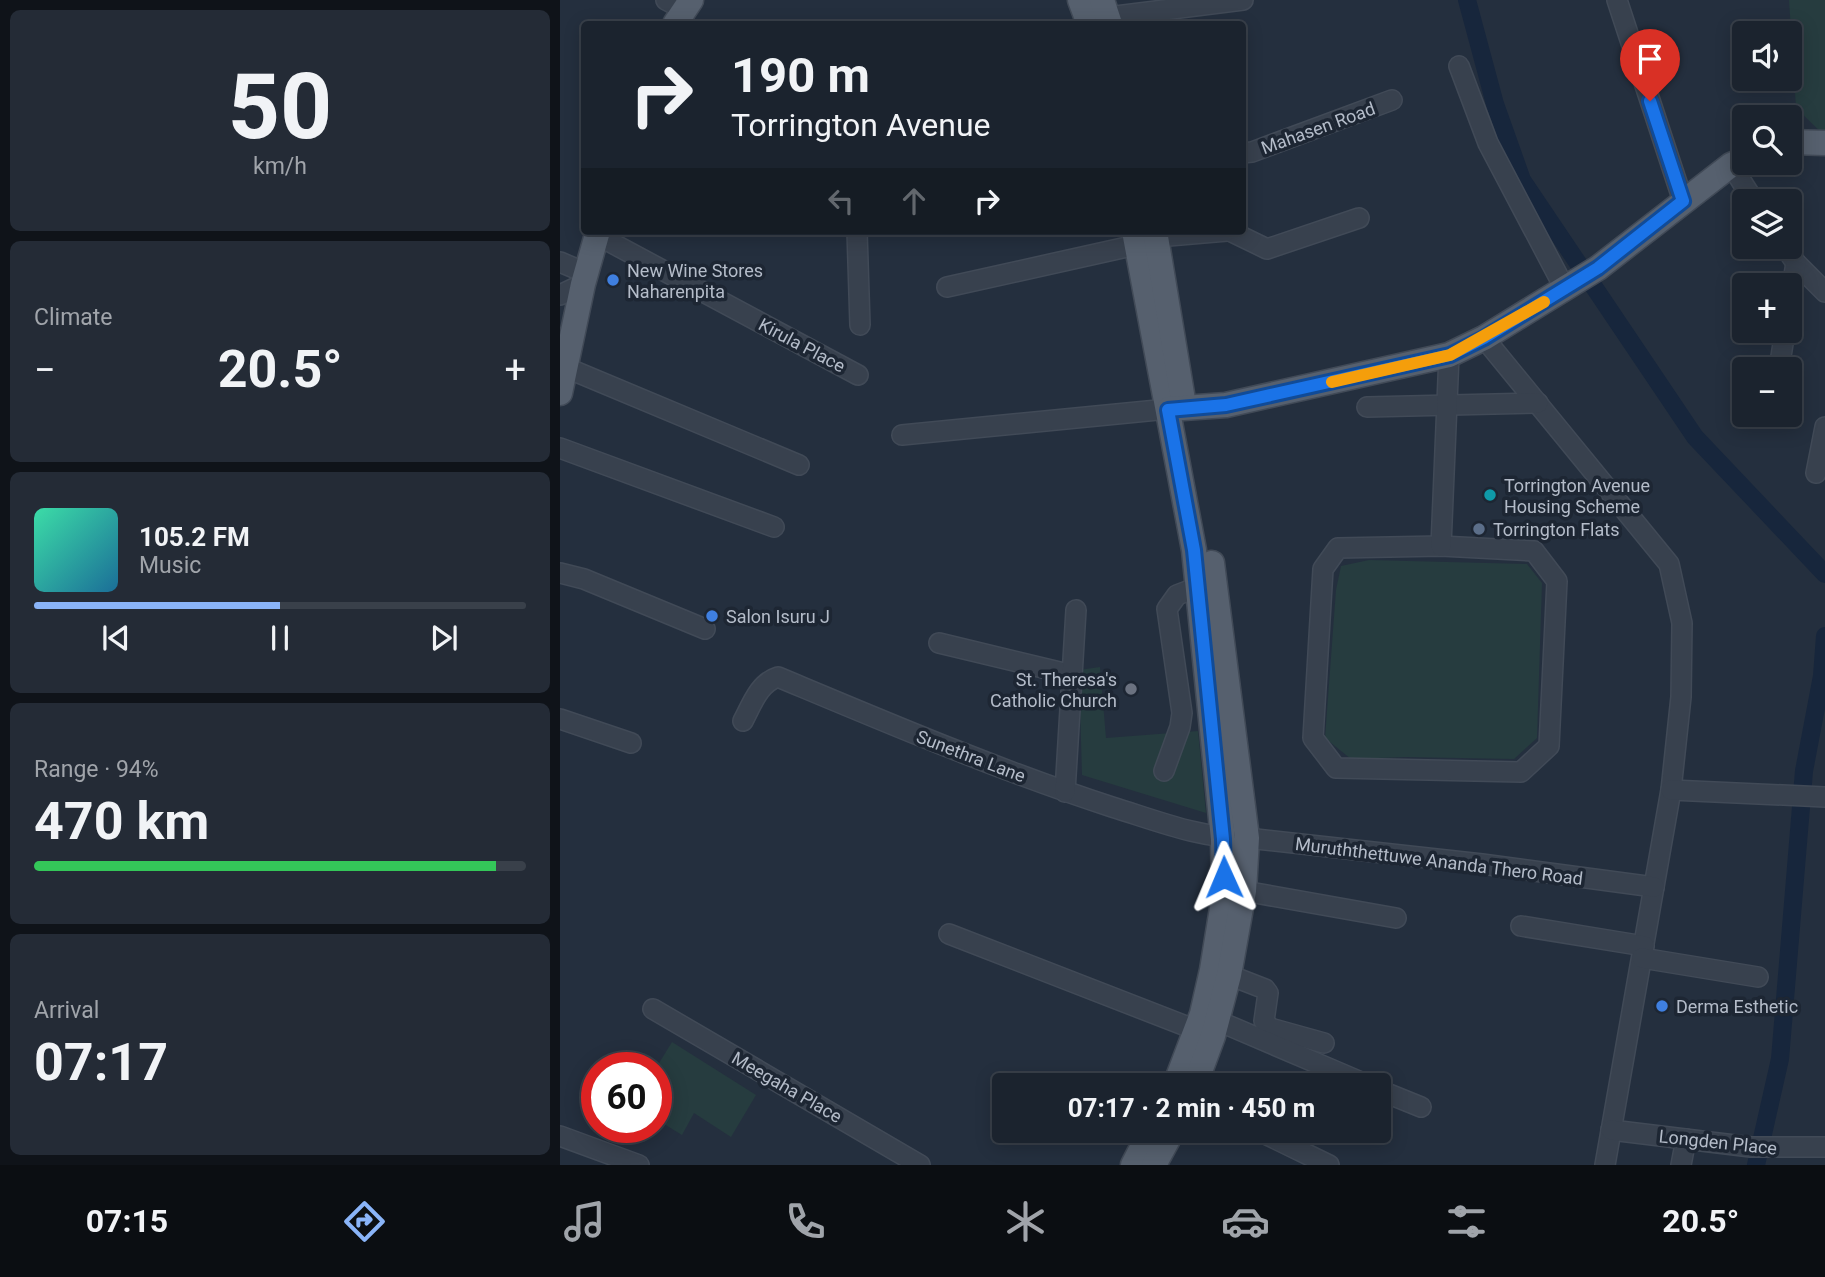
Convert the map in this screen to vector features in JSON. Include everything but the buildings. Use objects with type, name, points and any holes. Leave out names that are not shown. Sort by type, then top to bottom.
[{"type":"main road","points":[[1080,0],[1102,16]]},
{"type":"main road","points":[[1802,142],[1825,143]]},
{"type":"main road","points":[[1177,409],[1226,405],[1450,355],[1484,338],[1598,268],[1732,166]]},
{"type":"main road","points":[[560,393],[584,279],[596,235]]},
{"type":"main road","points":[[1145,236],[1177,409],[1210,547],[1235,839],[1212,970],[1209,1030],[1182,1073]]},
{"type":"main road","points":[[1177,409],[1198,587],[1244,891],[1229,975],[1209,1030],[1198,1073]]},
{"type":"main road","points":[[1133,1165],[1144,1143]]},
{"type":"main road","points":[[1154,1165],[1166,1143]]},
{"type":"street","points":[[1102,16],[1243,0]]},
{"type":"street","points":[[1617,0],[1683,201]]},
{"type":"street","points":[[1459,66],[1488,143],[1566,289]]},
{"type":"street","name":"Mahasen Road","points":[[1246,153],[1392,100]]},
{"type":"street","points":[[1237,235],[1268,249],[1359,218]]},
{"type":"street","name":"Kirula Place","points":[[601,235],[858,375]]},
{"type":"street","points":[[857,235],[860,325]]},
{"type":"street","points":[[947,287],[1145,236]]},
{"type":"street","points":[[1794,259],[1825,292]]},
{"type":"street","points":[[560,262],[584,279],[560,295]]},
{"type":"street","points":[[1484,338],[1669,564],[1682,623],[1681,697],[1671,790],[1605,1165]]},
{"type":"street","points":[[1441,547],[1450,355]]},
{"type":"street","points":[[566,368],[799,465]]},
{"type":"street","points":[[1367,407],[1538,403]]},
{"type":"street","points":[[902,435],[1177,409]]},
{"type":"street","points":[[1816,473],[1825,426]]},
{"type":"street","points":[[560,449],[774,527]]},
{"type":"street","points":[[1441,547],[1534,551],[1557,581],[1549,746],[1521,772],[1336,768],[1313,738],[1323,569],[1338,548],[1441,547]]},
{"type":"street","points":[[560,574],[584,579],[705,629]]},
{"type":"street","points":[[560,574],[682,630]]},
{"type":"street","points":[[1164,771],[1180,727],[1182,713],[1167,609],[1177,596],[1198,587]]},
{"type":"street","points":[[1065,792],[1076,610]]},
{"type":"street","points":[[939,643],[1073,675]]},
{"type":"street","name":"Sunethra Lane","points":[[743,721],[761,688],[768,680],[778,677],[989,765],[1065,792],[1150,819],[1235,839]]},
{"type":"street","points":[[560,719],[631,743]]},
{"type":"street","points":[[1671,790],[1807,796]]},
{"type":"street","name":"Muruththettuwe Ananda Thero Road","points":[[1235,839],[1482,864],[1654,887]]},
{"type":"street","points":[[1244,891],[1396,918]]},
{"type":"street","points":[[1521,926],[1758,977]]},
{"type":"street","points":[[949,934],[1333,1073]]},
{"type":"street","points":[[1229,975],[1262,987],[1268,993],[1264,1021],[1270,1028],[1324,1043]]},
{"type":"street","name":"Meegaha Place","points":[[653,1009],[920,1165]]},
{"type":"street","points":[[1391,1095],[1421,1107]]},
{"type":"street","name":"Longden Place","points":[[1611,1130],[1751,1147],[1825,1147]]},
{"type":"street","points":[[560,1136],[639,1165]]},
{"type":"street","points":[[1681,1165],[1686,1139]]},
{"type":"street","points":[[1284,1143],[1329,1165]]},
{"type":"green space","points":[[1789,0],[1825,0],[1825,136],[1802,114],[1802,105],[1796,105],[1795,91],[1802,91],[1802,21],[1790,21]]},
{"type":"green space","points":[[1369,560],[1527,564],[1542,583],[1537,738],[1514,759],[1351,759],[1325,738],[1336,590],[1341,566]]},
{"type":"green space","points":[[1100,667],[1106,738],[1198,731],[1206,813],[1082,775],[1079,670]]},
{"type":"green space","points":[[672,1042],[756,1095],[731,1137],[694,1113],[682,1135],[672,1129],[672,1052],[666,1052]]},
{"type":"waterway","points":[[1467,0],[1495,104],[1522,180],[1695,437],[1825,574]]},
{"type":"waterway","points":[[1756,1165],[1780,1059],[1804,771],[1822,676],[1825,636]]},
{"type":"slow traffic","points":[[1332,382],[1450,355],[1544,302]]},
{"type":"place","name":"New Wine Stores Naharenpita","points":[[613,280]]},
{"type":"place","name":"Torrington Avenue Housing Scheme","points":[[1490,495]]},
{"type":"place","name":"Torrington Flats","points":[[1479,529]]},
{"type":"place","name":"Salon Isuru J","points":[[712,616]]},
{"type":"place","name":"St. Theresa's Catholic Church","points":[[1131,689]]},
{"type":"place","name":"Derma Esthetic","points":[[1662,1006]]},
{"type":"route","points":[[1224,877],[1223,839],[1194,550],[1168,410],[1226,405],[1450,355],[1484,338],[1598,268],[1683,201],[1650,101]]}]
